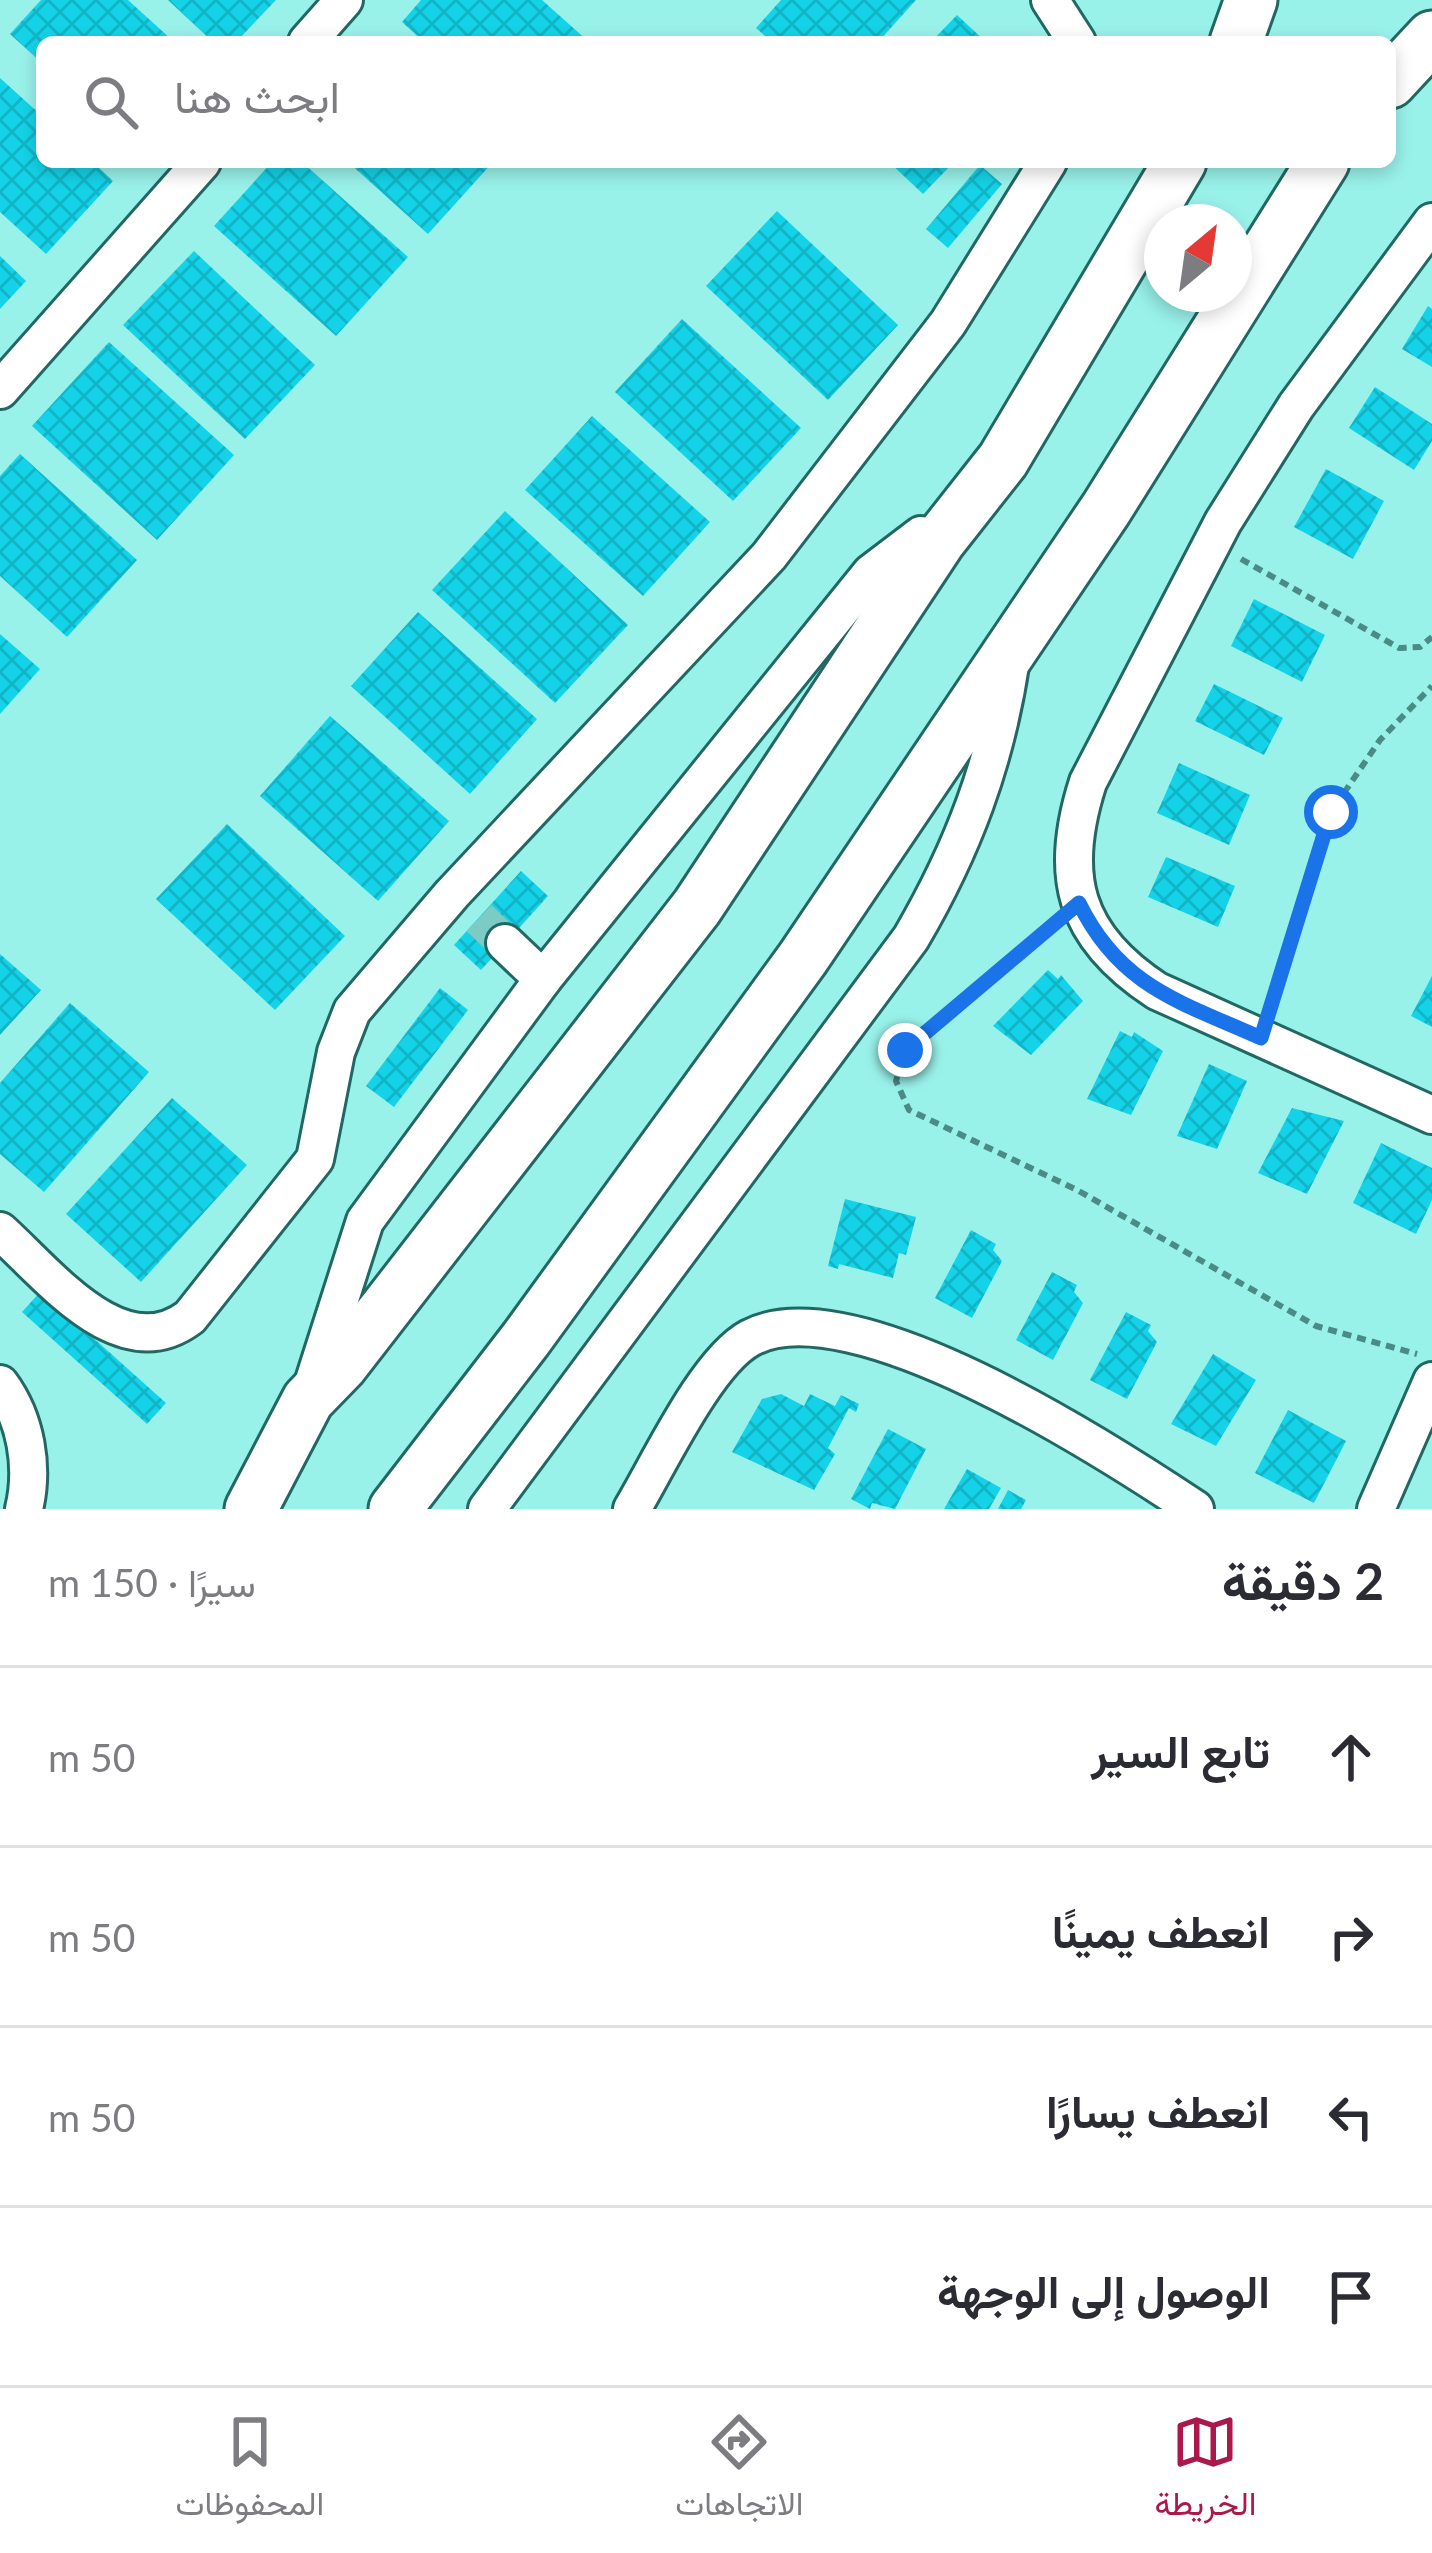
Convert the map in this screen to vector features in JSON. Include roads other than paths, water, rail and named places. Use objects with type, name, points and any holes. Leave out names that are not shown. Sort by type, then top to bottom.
[{"type":"street","points":[[312,36],[344,0]]},
{"type":"street","points":[[1050,0],[1073,36]]},
{"type":"street","points":[[1238,36],[1251,0]]},
{"type":"street","points":[[1396,76],[1432,37]]},
{"type":"street","points":[[0,390],[197,168]]},
{"type":"street","points":[[0,1232],[108,1325],[150,1336],[172,1331],[190,1317],[304,1179],[322,1138],[343,1029],[479,918],[848,461],[948,323],[1044,168]]},
{"type":"street","points":[[308,1400],[341,1366],[697,907],[940,540],[1003,460],[1176,168]]},
{"type":"street","points":[[395,1509],[526,1339],[802,958],[1013,646],[1319,168]]},
{"type":"street","points":[[1432,222],[1296,406],[1212,542],[1088,782],[1073,828],[1072,866],[1079,903],[1097,939],[1123,969],[1156,992],[1432,1115]]},
{"type":"street","points":[[250,1509],[308,1400],[365,1221],[543,979],[871,574],[921,535],[940,540]]},
{"type":"street","points":[[487,1509],[911,938],[950,871],[981,799],[1001,723],[1013,646]]},
{"type":"street","points":[[479,918],[543,979]]},
{"type":"street","points":[[632,1509],[724,1359],[748,1339],[776,1327],[807,1324],[936,1363],[1083,1434],[1196,1509]]},
{"type":"street","points":[[1376,1509],[1432,1382]]},
{"type":"street","points":[[0,1384],[21,1425],[28,1459],[24,1509]]},
{"type":"tunnel","points":[[479,918],[505,943]]}]
